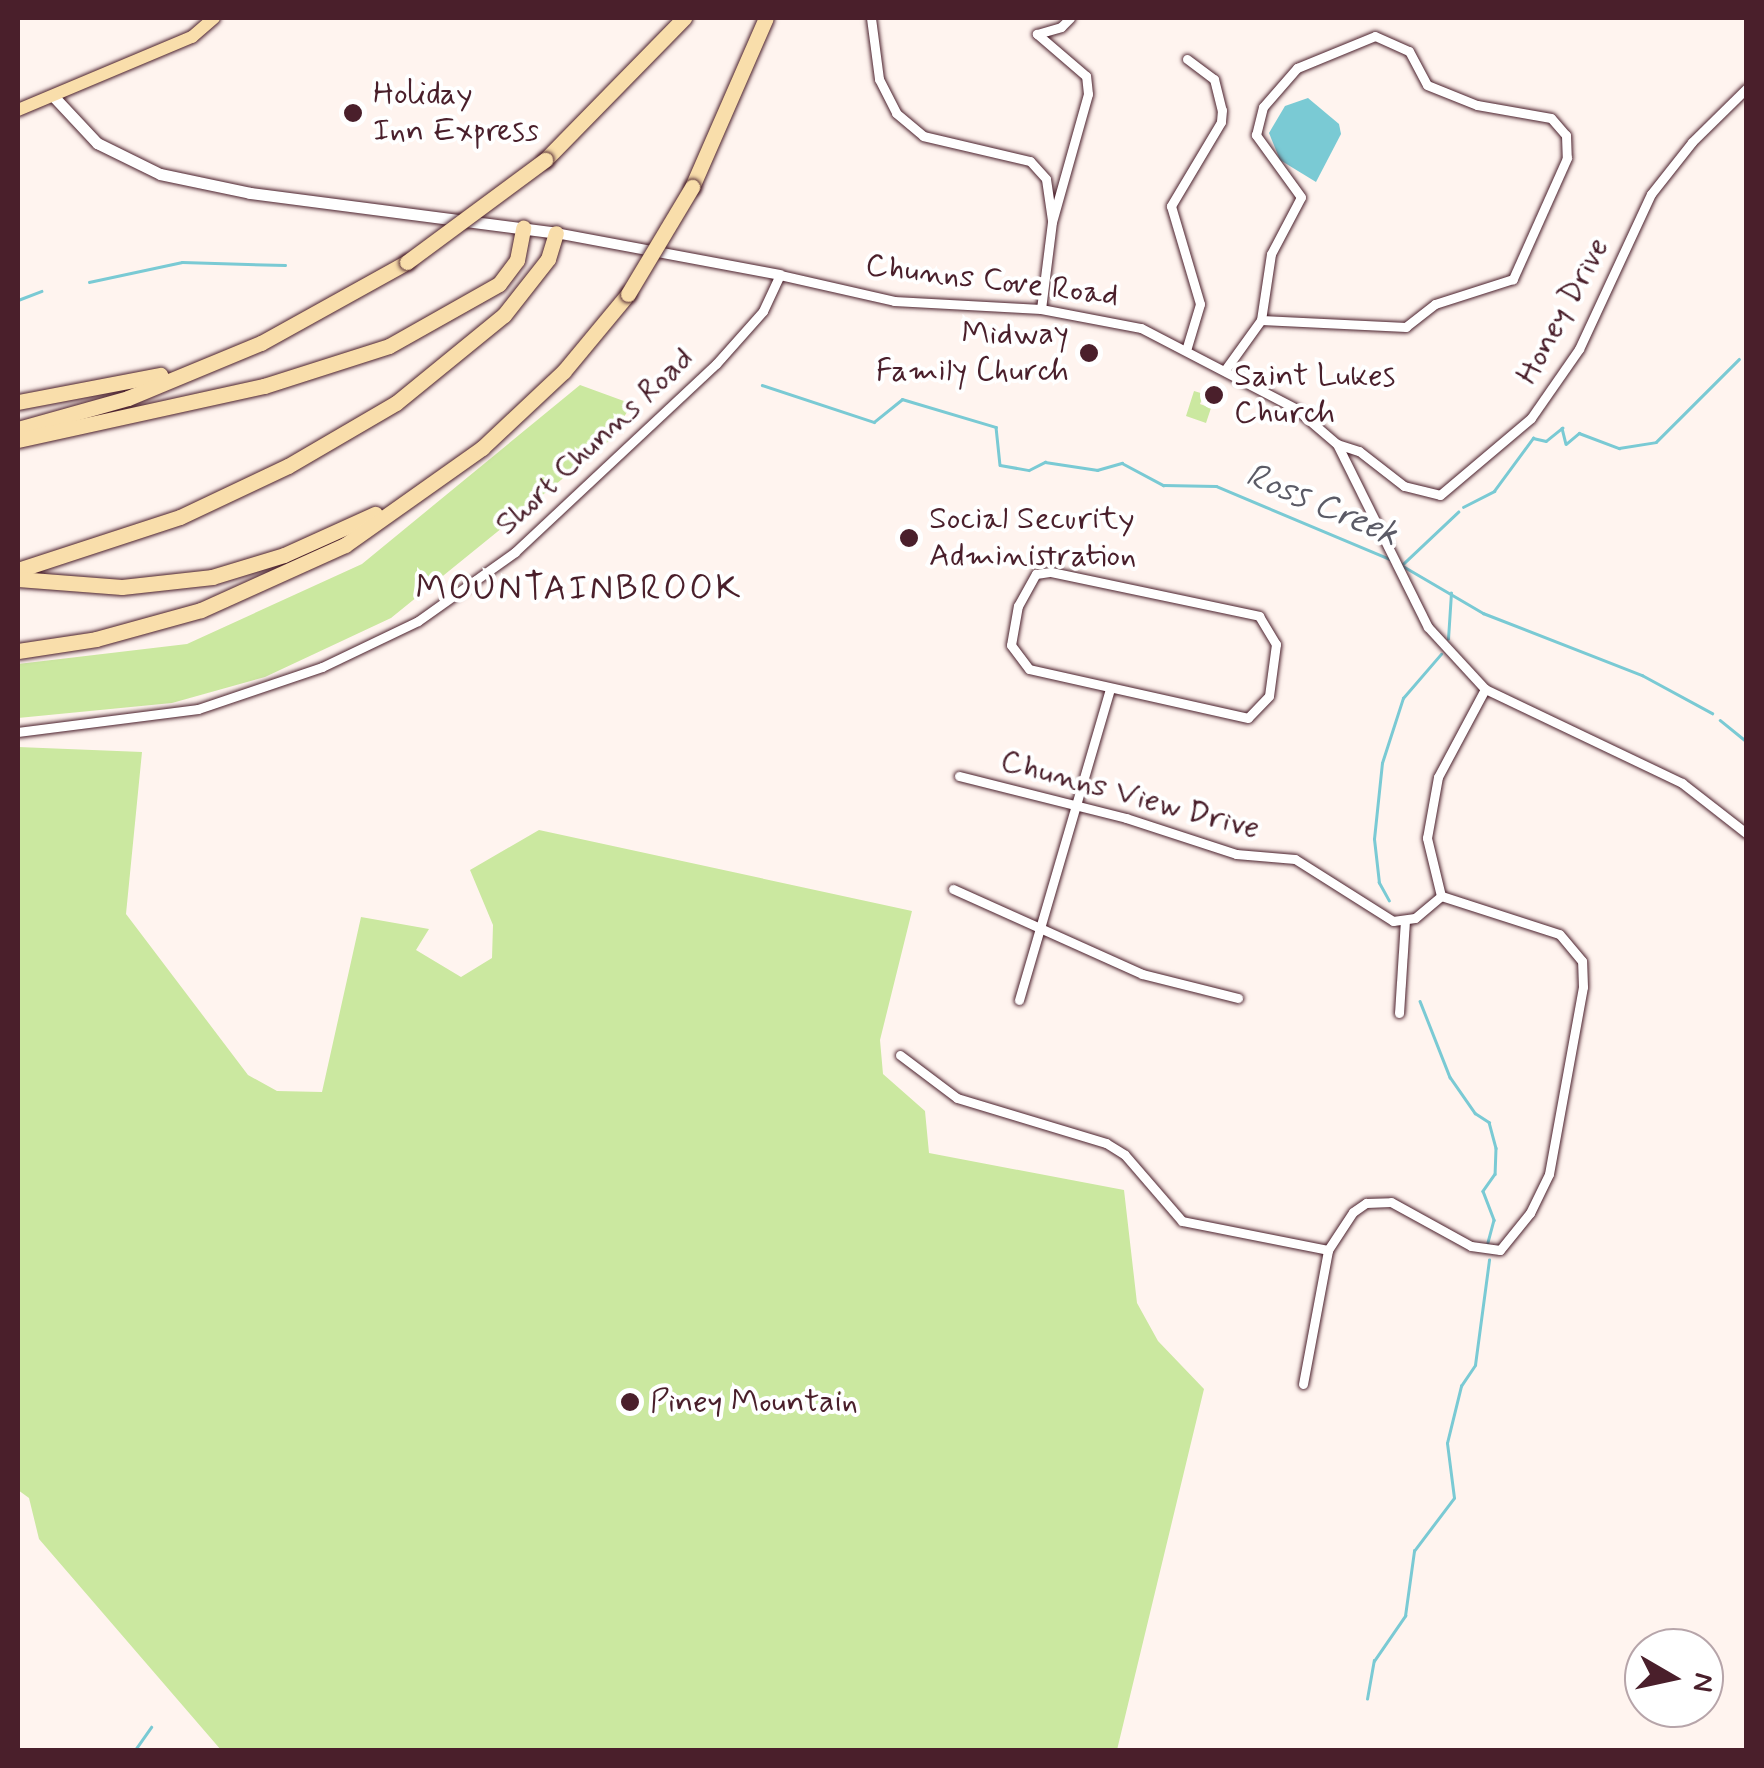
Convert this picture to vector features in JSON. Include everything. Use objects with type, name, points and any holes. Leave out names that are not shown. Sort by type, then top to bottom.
[{"type":"highway","points":[[18,429],[128,398],[295,326],[407,262],[546,160],[684,18]]},
{"type":"highway","points":[[18,652],[132,630],[250,592],[345,545],[442,477],[564,371],[628,294],[692,187],[766,18]]},
{"type":"highway","points":[[18,440],[264,386],[390,346],[499,284],[517,260],[523,228]]},
{"type":"highway","points":[[18,570],[56,560],[235,493],[396,403],[504,315],[548,259],[556,233]]},
{"type":"highway","points":[[18,402],[193,370]]},
{"type":"highway","points":[[18,578],[122,587],[212,577],[330,536],[442,477]]},
{"type":"main road","points":[[18,110],[55,98],[192,37],[214,18]]},
{"type":"main road","name":"Chunns Cove Road","points":[[55,98],[97,143],[160,174],[250,192],[556,233]]},
{"type":"street","points":[[871,18],[878,79],[896,114],[923,136],[1030,161],[1046,179],[1052,222]]},
{"type":"street","points":[[1042,309],[1052,222],[1088,94],[1086,76],[1076,65],[1038,40],[1040,29],[1062,28],[1070,18]]},
{"type":"street","points":[[1224,370],[1261,320],[1271,254],[1301,197],[1256,135],[1263,107],[1297,68],[1375,36],[1409,50],[1427,85],[1478,105],[1551,118],[1566,135],[1567,158],[1513,280],[1435,304],[1406,327],[1261,320]]},
{"type":"street","points":[[1187,59],[1214,79],[1222,110],[1221,122],[1171,206],[1200,304],[1187,348]]},
{"type":"street","name":"Honey Drive","points":[[1337,444],[1358,451],[1404,486],[1440,496],[1531,418],[1579,349],[1651,194],[1746,88]]},
{"type":"street","name":"Chunns Cove Road","points":[[556,233],[780,275],[894,302],[1042,309],[1142,328],[1187,348],[1295,408],[1337,444],[1428,628],[1485,689],[1682,783],[1746,833]]},
{"type":"street","name":"Short Chunns Road","points":[[18,732],[198,709],[322,668],[418,620],[502,563],[703,377],[746,334],[780,275]]},
{"type":"street","points":[[1066,573],[1259,616],[1276,644],[1269,696],[1248,718],[1110,688],[1028,669],[1016,659],[1011,645],[1018,606],[1036,574],[1066,573]]},
{"type":"street","points":[[1019,1000],[1110,688]]},
{"type":"street","points":[[1440,896],[1427,838],[1430,805],[1438,777],[1485,689]]},
{"type":"street","name":"Chunns View Drive","points":[[959,776],[1126,818],[1236,854],[1296,859],[1376,916],[1405,921]]},
{"type":"street","points":[[953,888],[1037,929],[1168,984],[1238,998]]},
{"type":"street","points":[[1399,1013],[1405,921],[1440,896]]},
{"type":"street","points":[[1303,1384],[1328,1250],[1353,1212],[1376,1201],[1403,1206],[1471,1246],[1500,1250],[1530,1213],[1549,1174],[1584,987],[1582,961],[1559,934],[1440,896]]},
{"type":"street","points":[[900,1055],[957,1098],[1106,1144],[1125,1155],[1182,1220],[1328,1250]]},
{"type":"green space","points":[[580,385],[632,404],[609,441],[391,618],[265,677],[172,703],[18,718],[18,664],[187,644],[362,564]]},
{"type":"green space","points":[[1194,391],[1204,394],[1200,404],[1211,408],[1206,423],[1186,416]]},
{"type":"green space","points":[[18,747],[142,752],[126,914],[248,1075],[277,1091],[322,1092],[361,917],[429,929],[416,950],[461,977],[492,958],[493,925],[470,870],[539,830],[912,911],[880,1040],[883,1074],[925,1111],[929,1153],[1124,1190],[1137,1303],[1158,1341],[1204,1389],[1117,1750],[221,1750],[39,1539],[29,1498],[18,1490]]},
{"type":"water","points":[[1308,98],[1339,124],[1341,134],[1316,182],[1280,160],[1269,133],[1285,106]]},
{"type":"waterway","name":"Ross Creek","points":[[89,282],[182,262],[285,265]]},
{"type":"waterway","name":"Ross Creek","points":[[18,300],[41,291]]},
{"type":"waterway","points":[[1463,507],[1494,491],[1533,438],[1546,441],[1562,428],[1566,444],[1579,433],[1619,448],[1656,442],[1739,359]]},
{"type":"waterway","name":"Ross Creek","points":[[762,385],[874,422],[902,399],[996,427],[1000,465],[1029,470],[1045,462],[1097,470],[1122,463],[1163,485],[1216,486],[1392,560]]},
{"type":"waterway","points":[[1403,564],[1458,512]]},
{"type":"waterway","name":"Ross Creek","points":[[1403,566],[1483,613],[1642,675],[1712,713]]},
{"type":"waterway","points":[[1448,639],[1451,593]]},
{"type":"waterway","points":[[1389,901],[1379,883],[1374,839],[1382,763],[1403,698],[1441,654]]},
{"type":"waterway","name":"Ross Creek","points":[[1720,720],[1746,741]]},
{"type":"waterway","points":[[1420,1001],[1450,1077],[1475,1113],[1489,1122],[1496,1148],[1495,1174],[1483,1191],[1494,1220],[1488,1242]]},
{"type":"waterway","points":[[1367,1699],[1374,1661],[1405,1616],[1414,1551],[1454,1498],[1447,1443],[1461,1386],[1475,1365],[1489,1260]]},
{"type":"waterway","points":[[135,1750],[151,1727]]},
{"type":"place","name":"Holiday Inn Express","points":[[353,113]]},
{"type":"place","name":"Midway Family Church","points":[[1089,353]]},
{"type":"place","name":"Saint Lukes Church","points":[[1214,395]]},
{"type":"place","name":"Social Security Administration","points":[[909,538]]},
{"type":"place","name":"Piney Mountain","points":[[630,1402]]},
{"type":"district","name":"MOUNTAINBROOK","points":[[579,589]]}]
